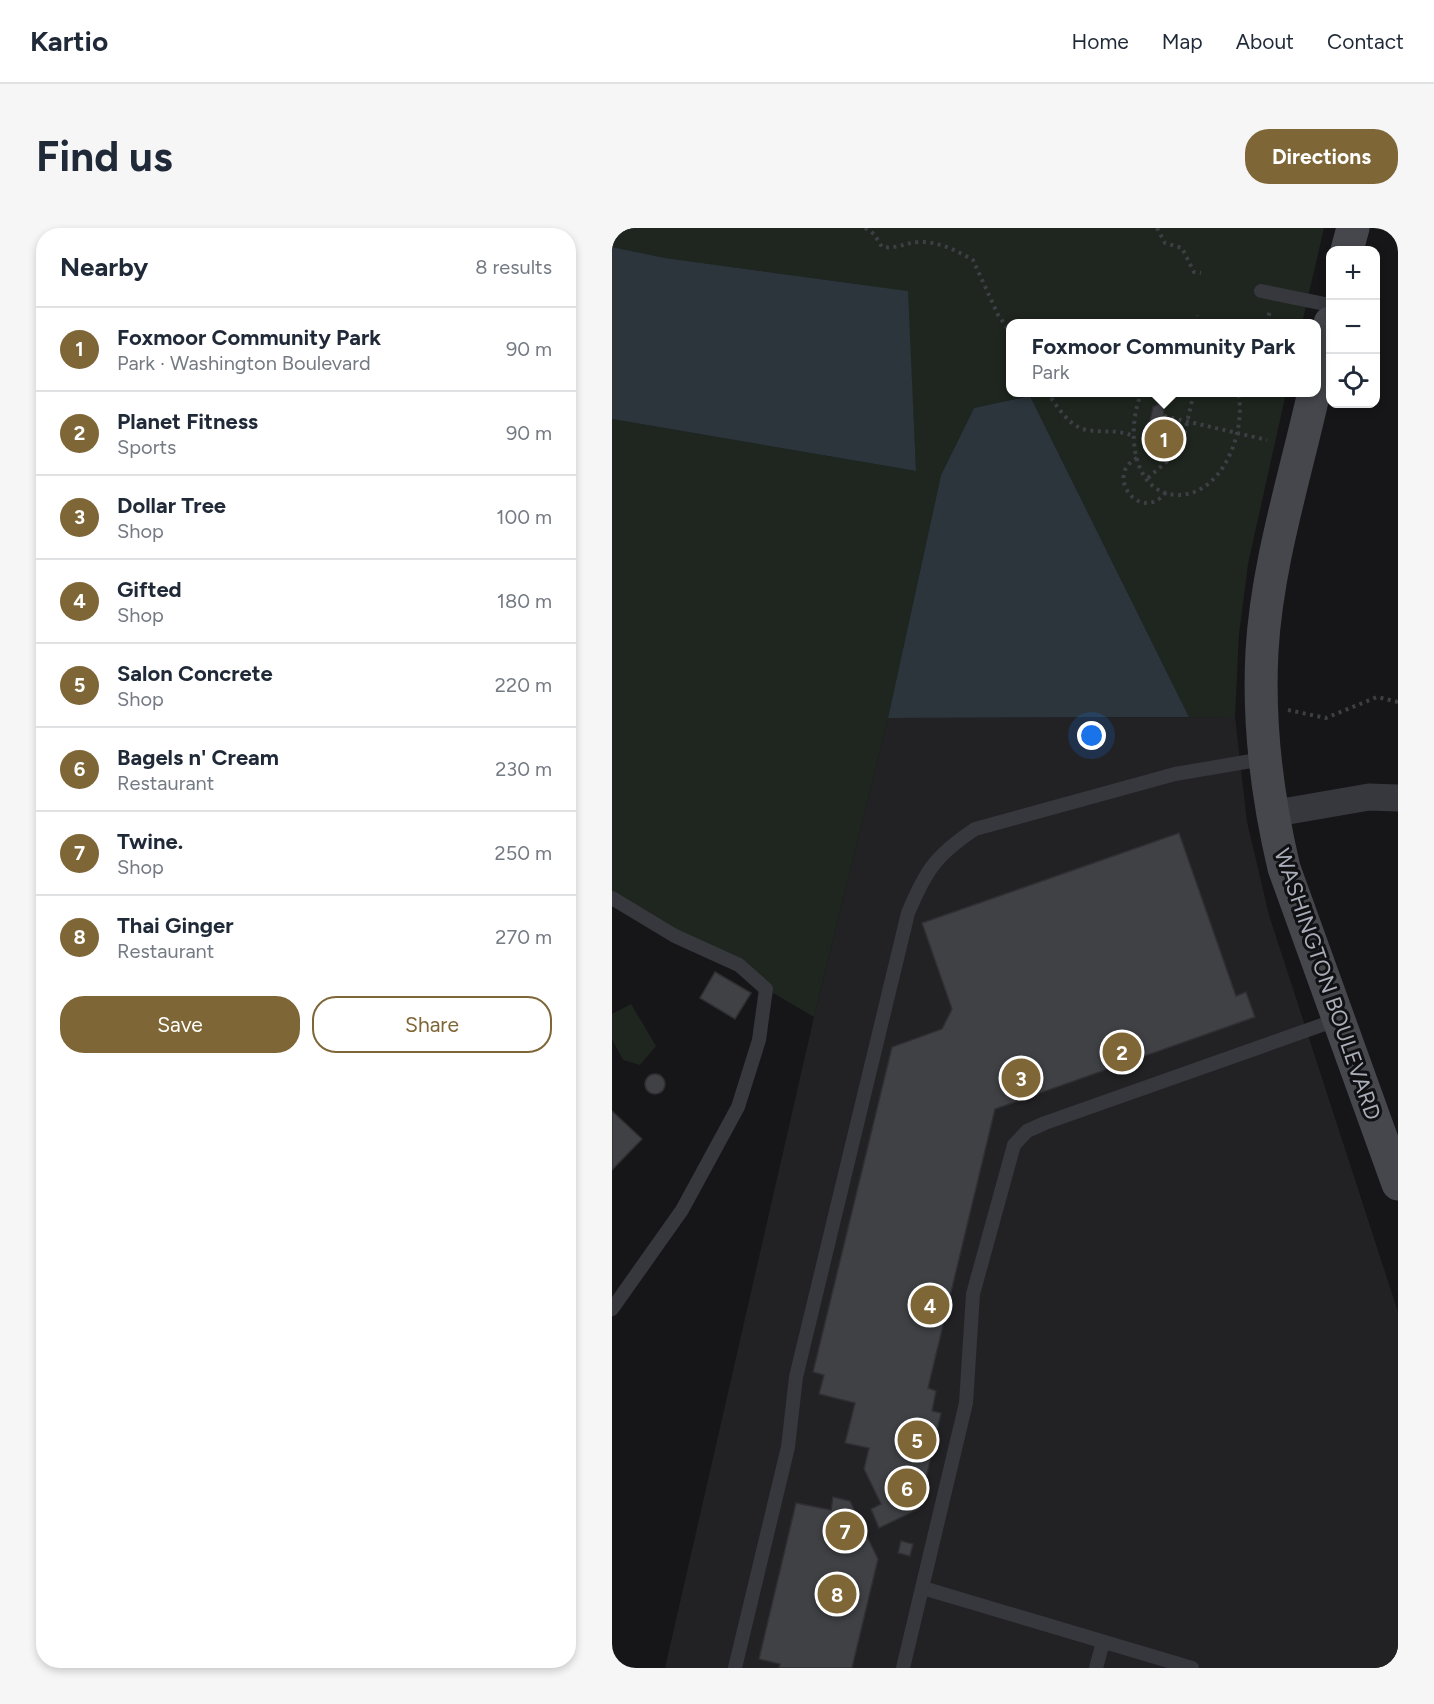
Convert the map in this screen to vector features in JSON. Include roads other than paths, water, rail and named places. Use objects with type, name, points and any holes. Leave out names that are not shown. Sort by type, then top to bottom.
[{"type":"street","points":[[1348,246],[1353,228]]},
{"type":"street","points":[[1321,363],[1326,341]]},
{"type":"street","name":"WASHINGTON BOULEVARD","points":[[1313,397],[1270,584],[1262,649],[1260,704],[1263,759],[1271,814],[1291,889],[1398,1184]]},
{"type":"street","points":[[1271,814],[1369,797],[1398,798]]},
{"type":"lane","points":[[1262,291],[1326,304]]},
{"type":"lane","points":[[735,1668],[788,1447],[796,1377],[908,913],[923,876],[947,847],[975,829],[1175,774],[1263,759]]},
{"type":"lane","points":[[612,898],[675,936],[739,965],[766,989],[759,1040],[738,1107],[682,1210],[612,1309]]},
{"type":"lane","points":[[903,1668],[966,1403],[973,1294],[1014,1145],[1027,1131],[1045,1123],[1339,1019]]},
{"type":"lane","points":[[923,1588],[1192,1668]]},
{"type":"lane","points":[[1096,1668],[1103,1642]]},
{"type":"place","name":"Foxmoor Community Park","points":[[1164,439]]},
{"type":"place","name":"Planet Fitness","points":[[1122,1052]]},
{"type":"place","name":"Dollar Tree","points":[[1021,1078]]},
{"type":"place","name":"Gifted","points":[[930,1305]]},
{"type":"place","name":"Salon Concrete","points":[[917,1440]]},
{"type":"place","name":"Bagels n' Cream","points":[[907,1488]]},
{"type":"place","name":"Twine.","points":[[845,1531]]},
{"type":"place","name":"Thai Ginger","points":[[837,1594]]}]
